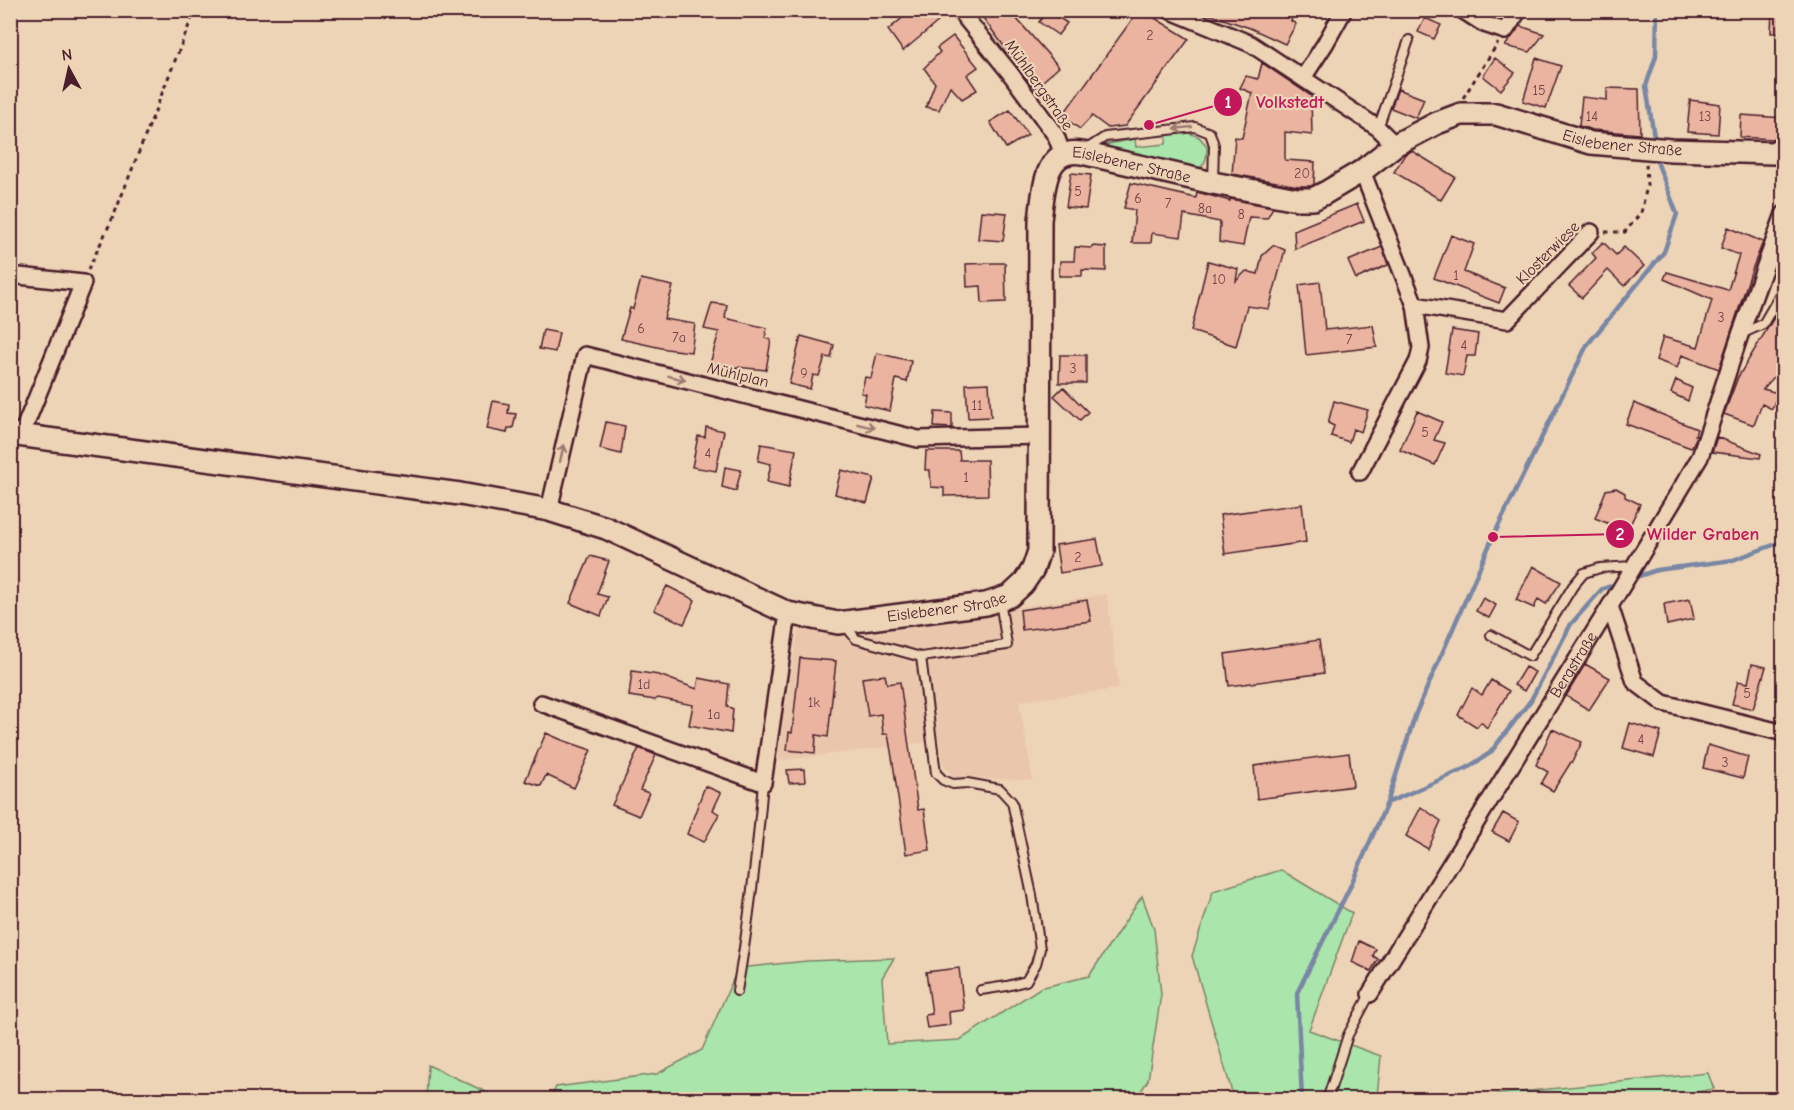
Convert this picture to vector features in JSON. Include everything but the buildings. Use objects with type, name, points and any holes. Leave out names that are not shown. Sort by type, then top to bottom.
[{"type":"main road","name":"Eislebener Straße","points":[[16,435],[460,494],[549,510],[606,528],[788,613],[838,623],[986,604],[1010,596],[1023,584],[1033,569],[1039,551],[1040,220],[1048,169],[1058,158],[1072,154],[1298,200],[1313,199],[1326,193],[1362,171],[1395,145],[1437,123],[1461,114],[1496,114],[1591,143],[1671,150],[1773,153],[1783,150]]},
{"type":"street","name":"Mühlbergstraße","points":[[959,10],[1072,154]]},
{"type":"street","points":[[1169,10],[1251,44],[1378,128],[1395,145]]},
{"type":"street","points":[[1303,78],[1326,44],[1344,10]]},
{"type":"street","points":[[1462,10],[1484,24],[1505,31],[1519,10]]},
{"type":"street","points":[[1360,472],[1418,361],[1421,348],[1415,305],[1362,171]]},
{"type":"street","name":"Bergstraße","points":[[1370,994],[1700,457],[1740,335],[1784,214]]},
{"type":"street","name":"Klosterwiese","points":[[1415,305],[1506,320],[1591,232]]},
{"type":"street","points":[[10,275],[83,283],[16,435]]},
{"type":"street","name":"Mühlplan","points":[[549,510],[585,355],[918,439],[1040,436]]},
{"type":"street","points":[[1610,606],[1635,682],[1663,703],[1784,733]]},
{"type":"street","points":[[540,703],[763,783],[788,613]]},
{"type":"lane","points":[[1378,128],[1409,40]]},
{"type":"lane","points":[[1072,154],[1104,137],[1195,127],[1210,133],[1214,145],[1213,183]]},
{"type":"lane","points":[[1740,335],[1763,324],[1784,288]]},
{"type":"lane","points":[[1491,635],[1530,656],[1573,586],[1584,573],[1600,568],[1633,569]]},
{"type":"lane","points":[[843,623],[856,639],[921,657],[1007,645],[999,600]]},
{"type":"lane","points":[[921,657],[936,773],[943,780],[953,784],[967,783],[1000,789],[1012,802],[1032,895],[1040,949],[1036,964],[1026,981],[981,990]]},
{"type":"lane","points":[[737,991],[748,930],[763,783]]},
{"type":"lane","name":"Bergstraße","points":[[1327,1100],[1348,1035],[1370,994]]},
{"type":"path","points":[[83,283],[114,215],[195,10]]},
{"type":"path","points":[[1461,114],[1463,97],[1505,31]]},
{"type":"path","name":"Klosterwiese","points":[[1591,232],[1625,232],[1641,213],[1647,186],[1646,148]]},
{"type":"shaded area","points":[[1107,594],[1119,689],[1019,701],[1033,780],[954,778],[943,764],[939,741],[776,761],[799,626],[837,633]]},
{"type":"green space","points":[[1189,133],[1199,137],[1207,146],[1205,160],[1196,172],[1101,147],[1135,139],[1136,147],[1166,144],[1167,135]]},
{"type":"green space","points":[[1281,870],[1352,913],[1309,1030],[1381,1056],[1377,1097],[1461,1098],[1708,1073],[1714,1089],[1653,1100],[1234,1099],[1192,956],[1213,891]]},
{"type":"green space","points":[[1142,896],[1154,929],[1161,994],[1148,1080],[1136,1099],[550,1100],[556,1087],[657,1074],[702,1050],[738,968],[807,961],[894,958],[882,978],[887,1044],[960,1040],[1040,988],[1089,976]]},
{"type":"green space","points":[[428,1065],[501,1099],[426,1099]]},
{"type":"waterway","points":[[1655,143],[1646,86],[1656,56],[1657,10]]},
{"type":"waterway","points":[[1302,1100],[1297,993],[1349,889],[1387,803],[1416,713],[1493,537],[1587,345],[1664,252],[1677,214],[1658,164],[1657,155]]},
{"type":"waterway","points":[[1633,578],[1657,570],[1733,560],[1784,541]]},
{"type":"waterway","points":[[1387,803],[1467,768],[1490,753],[1531,700],[1571,624],[1602,589],[1619,583]]},
{"type":"place","name":"Volkstedt","points":[[1149,125]]},
{"type":"place","name":"Wilder Graben","points":[[1493,537]]}]
